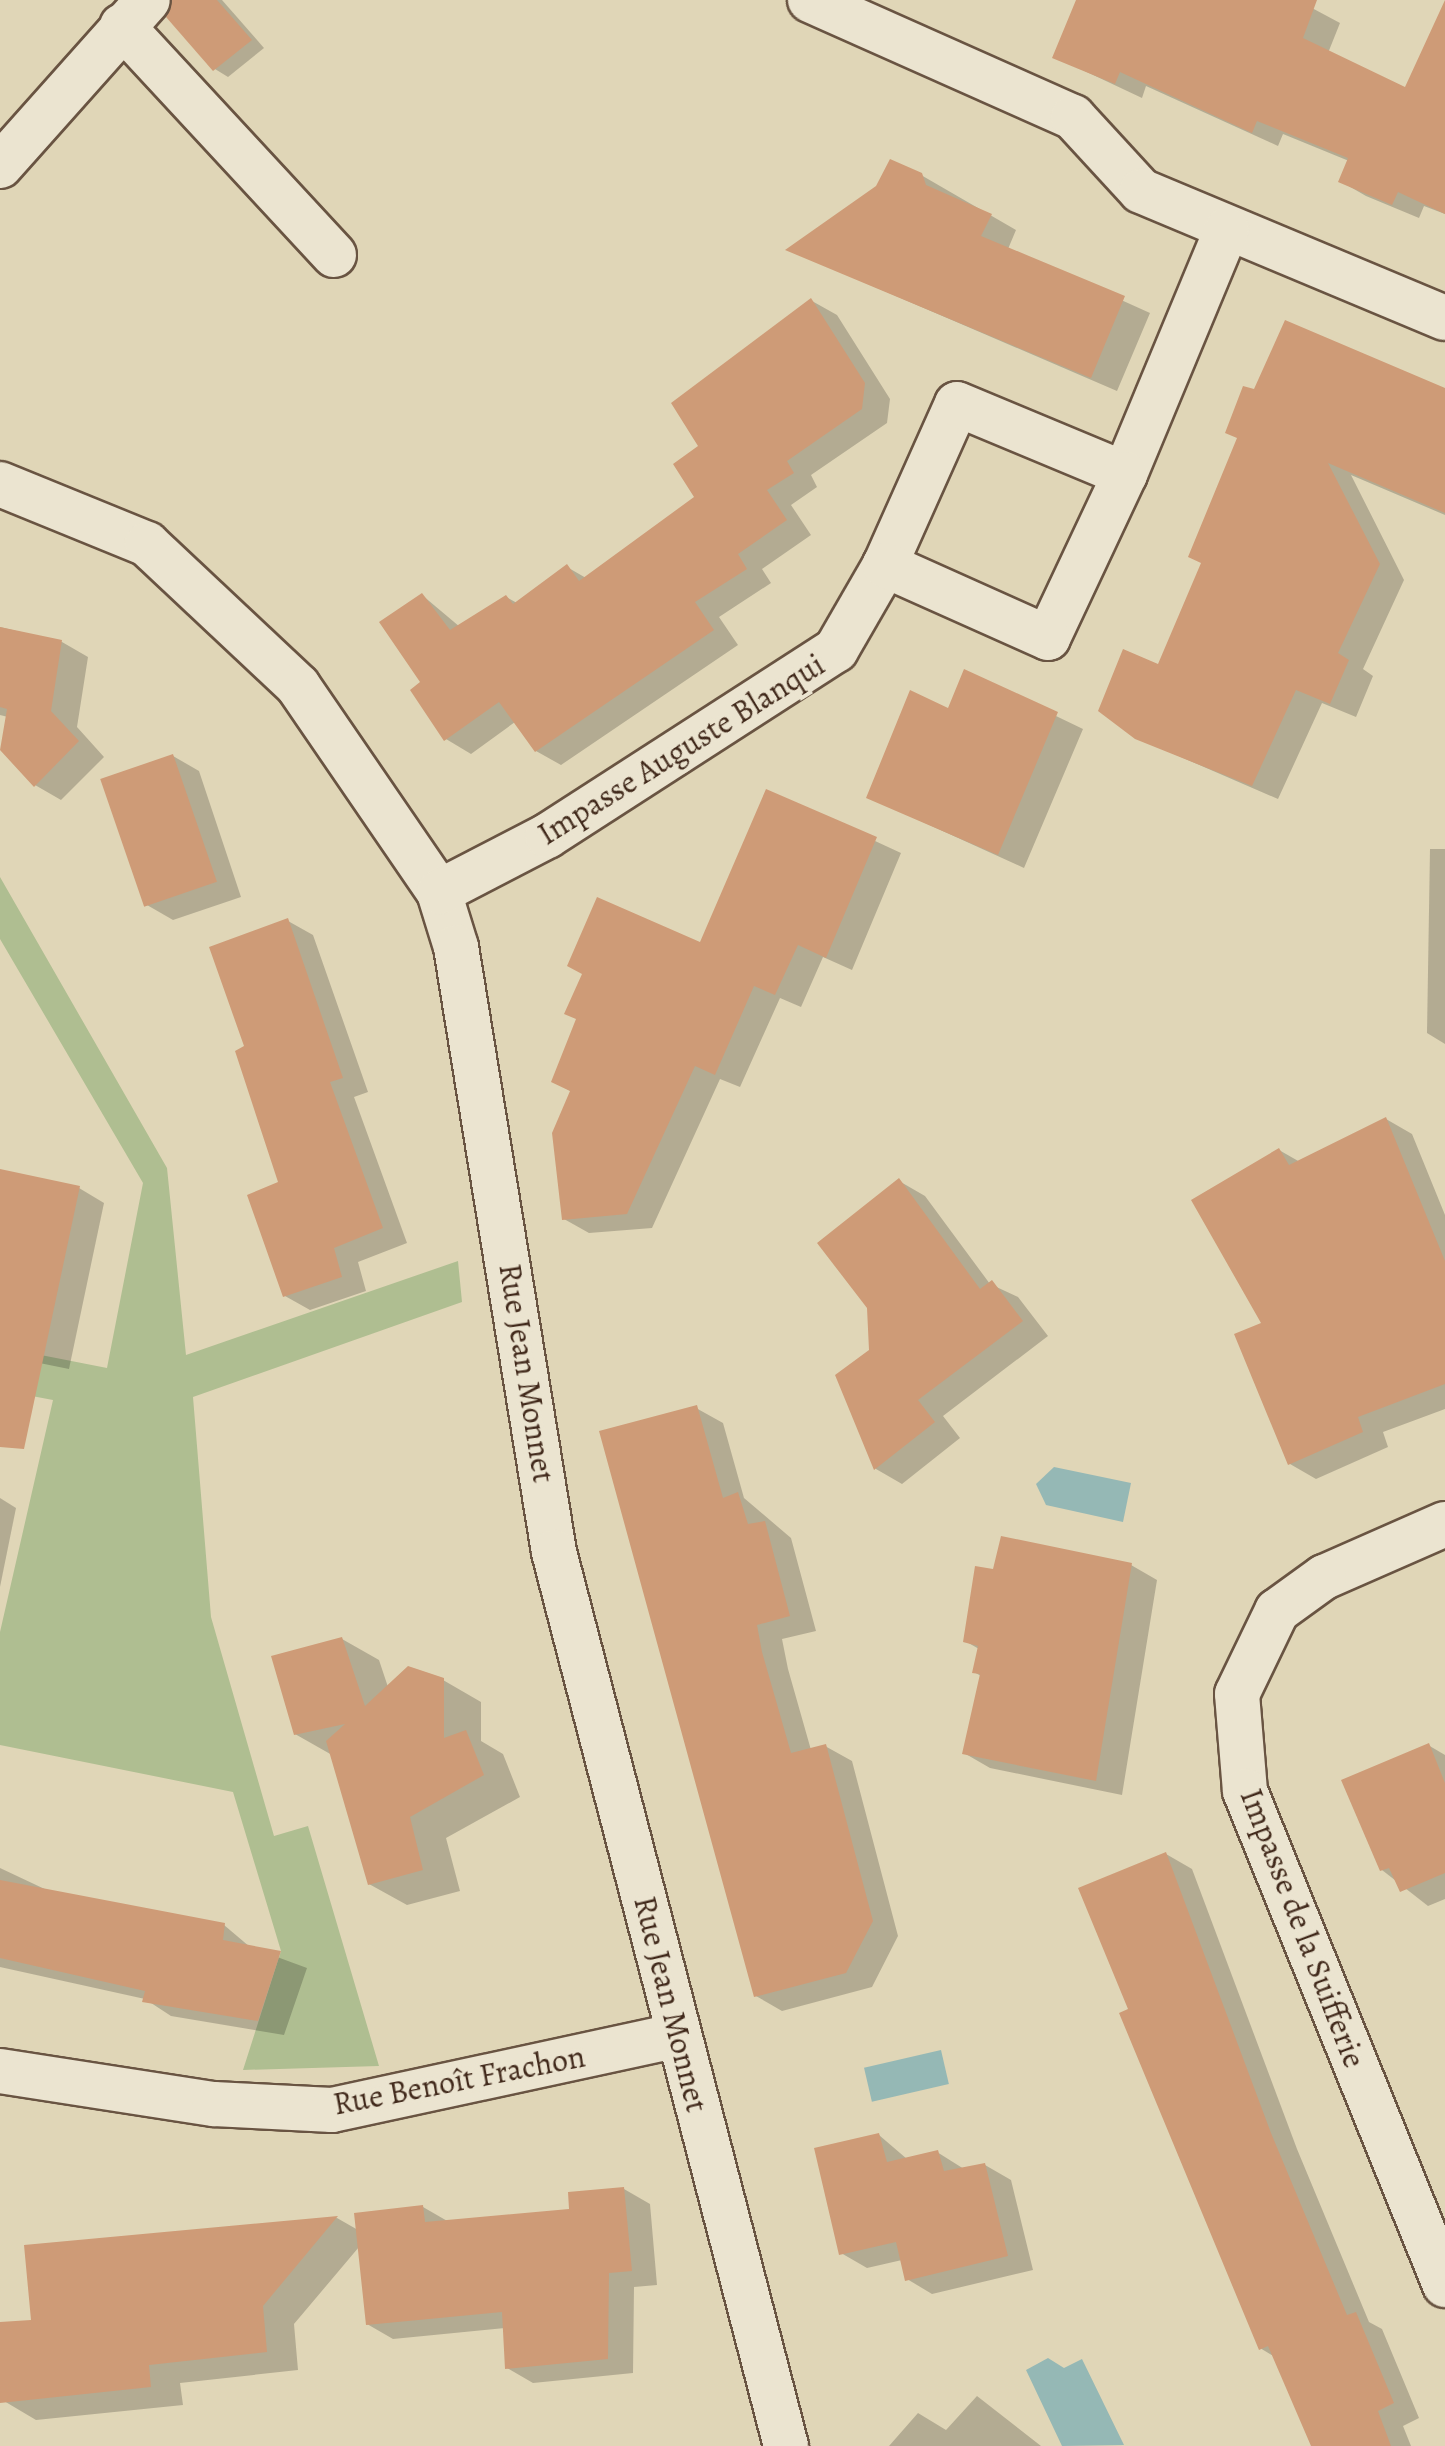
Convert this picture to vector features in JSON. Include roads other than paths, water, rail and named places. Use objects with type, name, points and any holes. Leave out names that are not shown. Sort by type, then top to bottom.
[{"type":"street","points":[[810,0],[1073,117],[1141,191],[1445,318]]},
{"type":"street","points":[[0,166],[135,13],[334,255]]},
{"type":"street","points":[[885,565],[1048,638],[1125,474],[1227,229]]},
{"type":"street","name":"Impasse Auguste Blanqui","points":[[439,892],[547,836],[836,650],[885,565],[957,404],[1125,474]]},
{"type":"street","name":"Rue Jean Monnet","points":[[0,484],[147,544],[298,686],[439,892],[456,947],[554,1552],[786,2446]]},
{"type":"street","name":"Impasse de la Suifferie","points":[[1445,1524],[1324,1577],[1277,1611],[1237,1694],[1245,1791],[1445,2285]]},
{"type":"street","name":"Rue Benoît Frachon","points":[[0,2071],[214,2104],[332,2110],[678,2035]]},
{"type":"water","points":[[1054,1467],[1131,1483],[1123,1522],[1046,1505],[1036,1484]]},
{"type":"water","points":[[941,2050],[949,2084],[872,2102],[864,2068]]},
{"type":"water","points":[[1048,2358],[1064,2368],[1082,2359],[1124,2445],[1062,2446],[1026,2370]]}]
